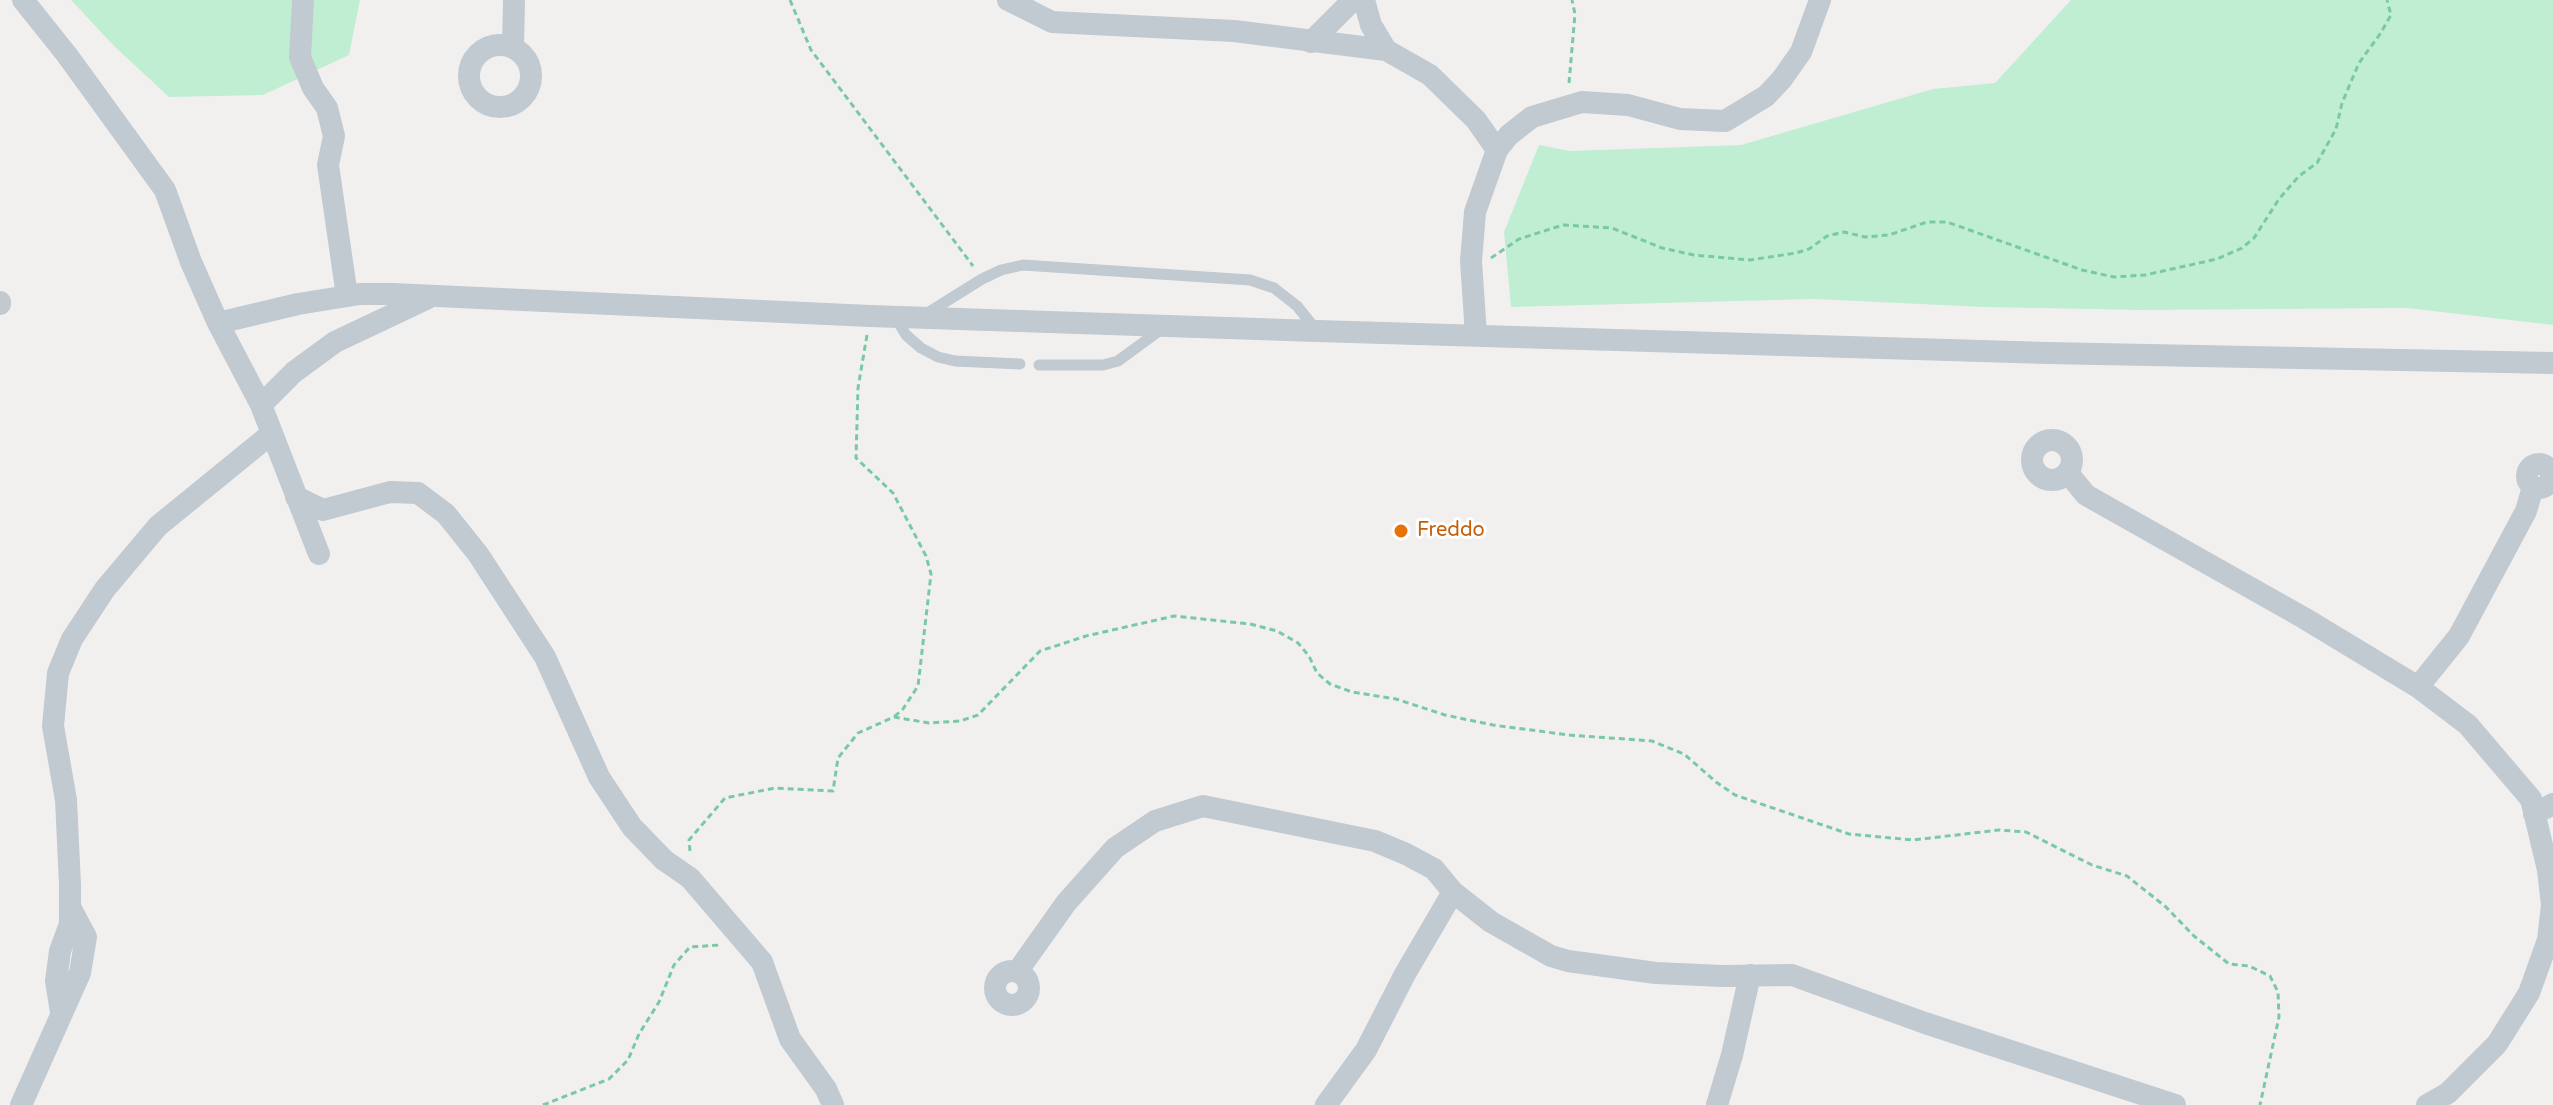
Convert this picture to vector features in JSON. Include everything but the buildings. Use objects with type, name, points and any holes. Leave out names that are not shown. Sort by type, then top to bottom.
[{"type":"street","points":[[23,0],[165,190],[191,262],[218,323],[261,405],[319,554]]},
{"type":"street","points":[[303,0],[300,57],[313,88],[327,108],[334,136],[328,165],[347,296]]},
{"type":"street","points":[[513,48],[514,0]]},
{"type":"street","points":[[1008,0],[1052,22],[1234,31],[1386,50],[1430,75],[1476,120],[1497,150]]},
{"type":"street","points":[[1311,42],[1353,0]]},
{"type":"street","points":[[1364,0],[1371,25],[1386,50]]},
{"type":"street","points":[[1476,335],[1471,261],[1475,212],[1497,150],[1509,135],[1532,117],[1582,102],[1628,105],[1680,119],[1725,121],[1766,96],[1782,79],[1801,52],[1820,0]]},
{"type":"street","points":[[218,323],[298,304],[347,296],[393,294],[919,318],[1317,331],[2033,353],[2553,363]]},
{"type":"street","points":[[261,405],[294,372],[335,342],[430,297]]},
{"type":"street","points":[[21,1105],[80,973],[86,937],[70,907],[66,800],[53,726],[58,673],[72,639],[105,589],[158,526],[271,434]]},
{"type":"street","points":[[2068,473],[2086,495],[2304,618],[2418,687],[2468,725],[2531,799],[2544,809],[2552,905],[2548,940],[2529,993],[2497,1044],[2448,1093],[2427,1105]]},
{"type":"street","points":[[2418,687],[2459,636],[2526,511],[2533,487]]},
{"type":"street","points":[[296,497],[323,510],[390,492],[418,493],[446,514],[478,554],[545,657],[599,777],[632,827],[664,860],[690,878],[762,962],[790,1039],[826,1089],[833,1105]]},
{"type":"street","points":[[1017,972],[1066,903],[1115,848],[1155,821],[1203,806],[1375,841],[1434,869],[1453,892],[1513,937],[1551,956],[1656,973],[1792,975],[1925,1023],[2175,1105]]},
{"type":"street","points":[[1326,1105],[1366,1050],[1405,974],[1453,892]]},
{"type":"street","points":[[1717,1105],[1750,975]]},
{"type":"lane","points":[[919,318],[982,279],[1023,265],[1250,280],[1274,288],[1297,306],[1317,331]]},
{"type":"lane","points":[[895,317],[906,335],[938,357],[955,361],[1020,364]]},
{"type":"lane","points":[[1039,365],[1103,365],[1118,361],[1166,326]]},
{"type":"path","points":[[790,0],[811,50],[982,279]]},
{"type":"path","points":[[1566,107],[1575,14],[1572,0]]},
{"type":"path","points":[[1471,261],[1488,260],[1519,239],[1563,225],[1612,228],[1662,248],[1694,255],[1750,260],[1796,253],[1809,249],[1827,236],[1844,232],[1865,237],[1889,235],[1927,222],[1947,222],[2082,270],[2114,277],[2145,275],[2217,259],[2242,248],[2254,238],[2289,187],[2317,163],[2336,129],[2342,103],[2359,63],[2391,15],[2387,0]]},
{"type":"path","points":[[690,878],[689,840],[725,798],[775,788],[833,791],[838,758],[858,733],[894,717],[918,686],[931,574],[926,556],[893,493],[856,458],[858,388],[870,316]]},
{"type":"path","points":[[894,717],[929,723],[960,721],[978,715],[1040,651],[1129,625],[1174,616],[1216,619],[1277,631],[1298,643],[1317,673],[1330,684],[1352,692],[1396,699],[1445,715],[1493,725],[1652,741],[1684,754],[1735,795],[1849,834],[1913,840],[1999,830],[2026,832],[2092,865],[2127,876],[2229,964],[2249,966],[2270,976],[2278,992],[2279,1017],[2260,1105]]},
{"type":"path","points":[[543,1105],[609,1079],[628,1060],[639,1034],[659,1002],[674,965],[690,947],[748,943]]},
{"type":"green space","points":[[71,0],[360,0],[349,55],[263,95],[169,97],[114,46]]},
{"type":"green space","points":[[2071,0],[2553,0],[2553,325],[2407,308],[2140,310],[1814,299],[1511,307],[1504,232],[1539,145],[1570,151],[1741,145],[1933,89],[1995,83]]},
{"type":"place","name":"Freddo","points":[[1401,531]]}]
